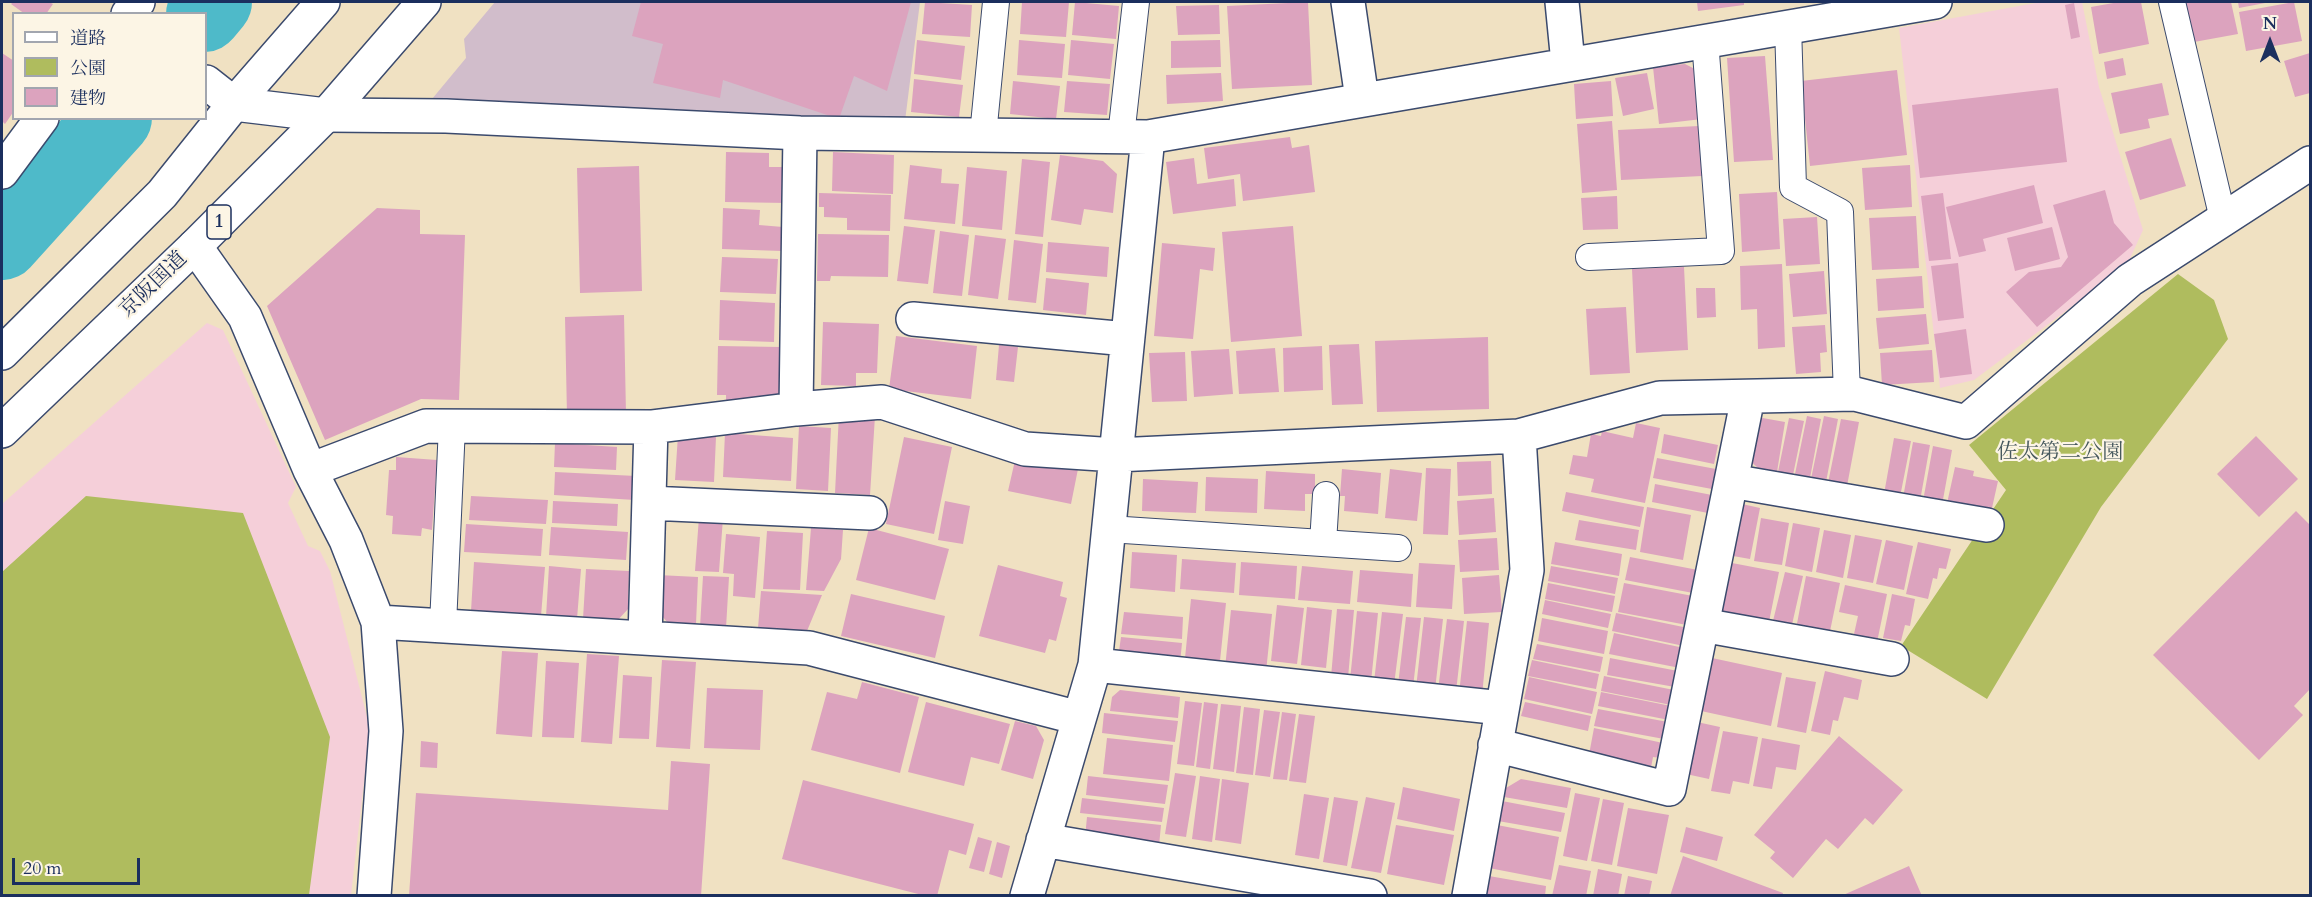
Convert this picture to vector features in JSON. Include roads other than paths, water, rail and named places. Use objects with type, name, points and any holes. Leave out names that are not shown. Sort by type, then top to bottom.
[{"type":"main road","points":[[2,352],[162,194],[234,104],[323,2]]},
{"type":"main road","name":"京阪国道","points":[[2,431],[195,246],[326,115],[424,2]]},
{"type":"main road","points":[[1348,2],[1362,99]]},
{"type":"main road","points":[[1562,2],[1568,63]]},
{"type":"main road","points":[[207,83],[234,104],[326,115],[446,116],[800,134],[1135,137],[1788,26],[1859,8],[1935,2]]},
{"type":"main road","points":[[2,172],[41,120]]},
{"type":"main road","points":[[796,409],[800,134]]},
{"type":"main road","points":[[1027,896],[1095,665],[1127,339],[1135,137]]},
{"type":"main road","points":[[310,470],[426,426],[651,427],[796,409],[882,402],[1024,449],[1116,455],[1519,436],[1660,398],[1847,394],[1966,422],[2130,280],[2310,162]]},
{"type":"main road","points":[[195,246],[245,317],[310,470],[346,540],[378,622],[386,730],[375,896]]},
{"type":"main road","points":[[913,319],[1127,339]]},
{"type":"main road","points":[[1495,745],[1668,789],[1748,397]]},
{"type":"main road","points":[[645,638],[651,427]]},
{"type":"main road","points":[[1469,896],[1527,570],[1519,436]]},
{"type":"main road","points":[[1731,481],[1987,525]]},
{"type":"main road","points":[[649,503],[870,513]]},
{"type":"main road","points":[[378,622],[809,648],[1079,718]]},
{"type":"main road","points":[[1702,625],[1892,659]]},
{"type":"main road","points":[[1095,665],[1502,708]]},
{"type":"main road","points":[[1043,840],[1370,896]]},
{"type":"lane","points":[[982,135],[996,2]]},
{"type":"lane","points":[[1135,137],[1136,2]]},
{"type":"lane","points":[[2172,2],[2223,219]]},
{"type":"lane","points":[[1788,26],[1793,187],[1840,212],[1847,394]]},
{"type":"lane","points":[[1589,257],[1721,251],[1705,40]]},
{"type":"lane","points":[[443,625],[452,426]]},
{"type":"lane","points":[[1323,543],[1326,495]]},
{"type":"lane","points":[[1109,529],[1398,548]]},
{"type":"waterway","points":[[206,12],[214,2]]},
{"type":"waterway","points":[[2,242],[112,120]]},
{"type":"park label","name":"佐太第二公園","points":[[2060,453]]}]
